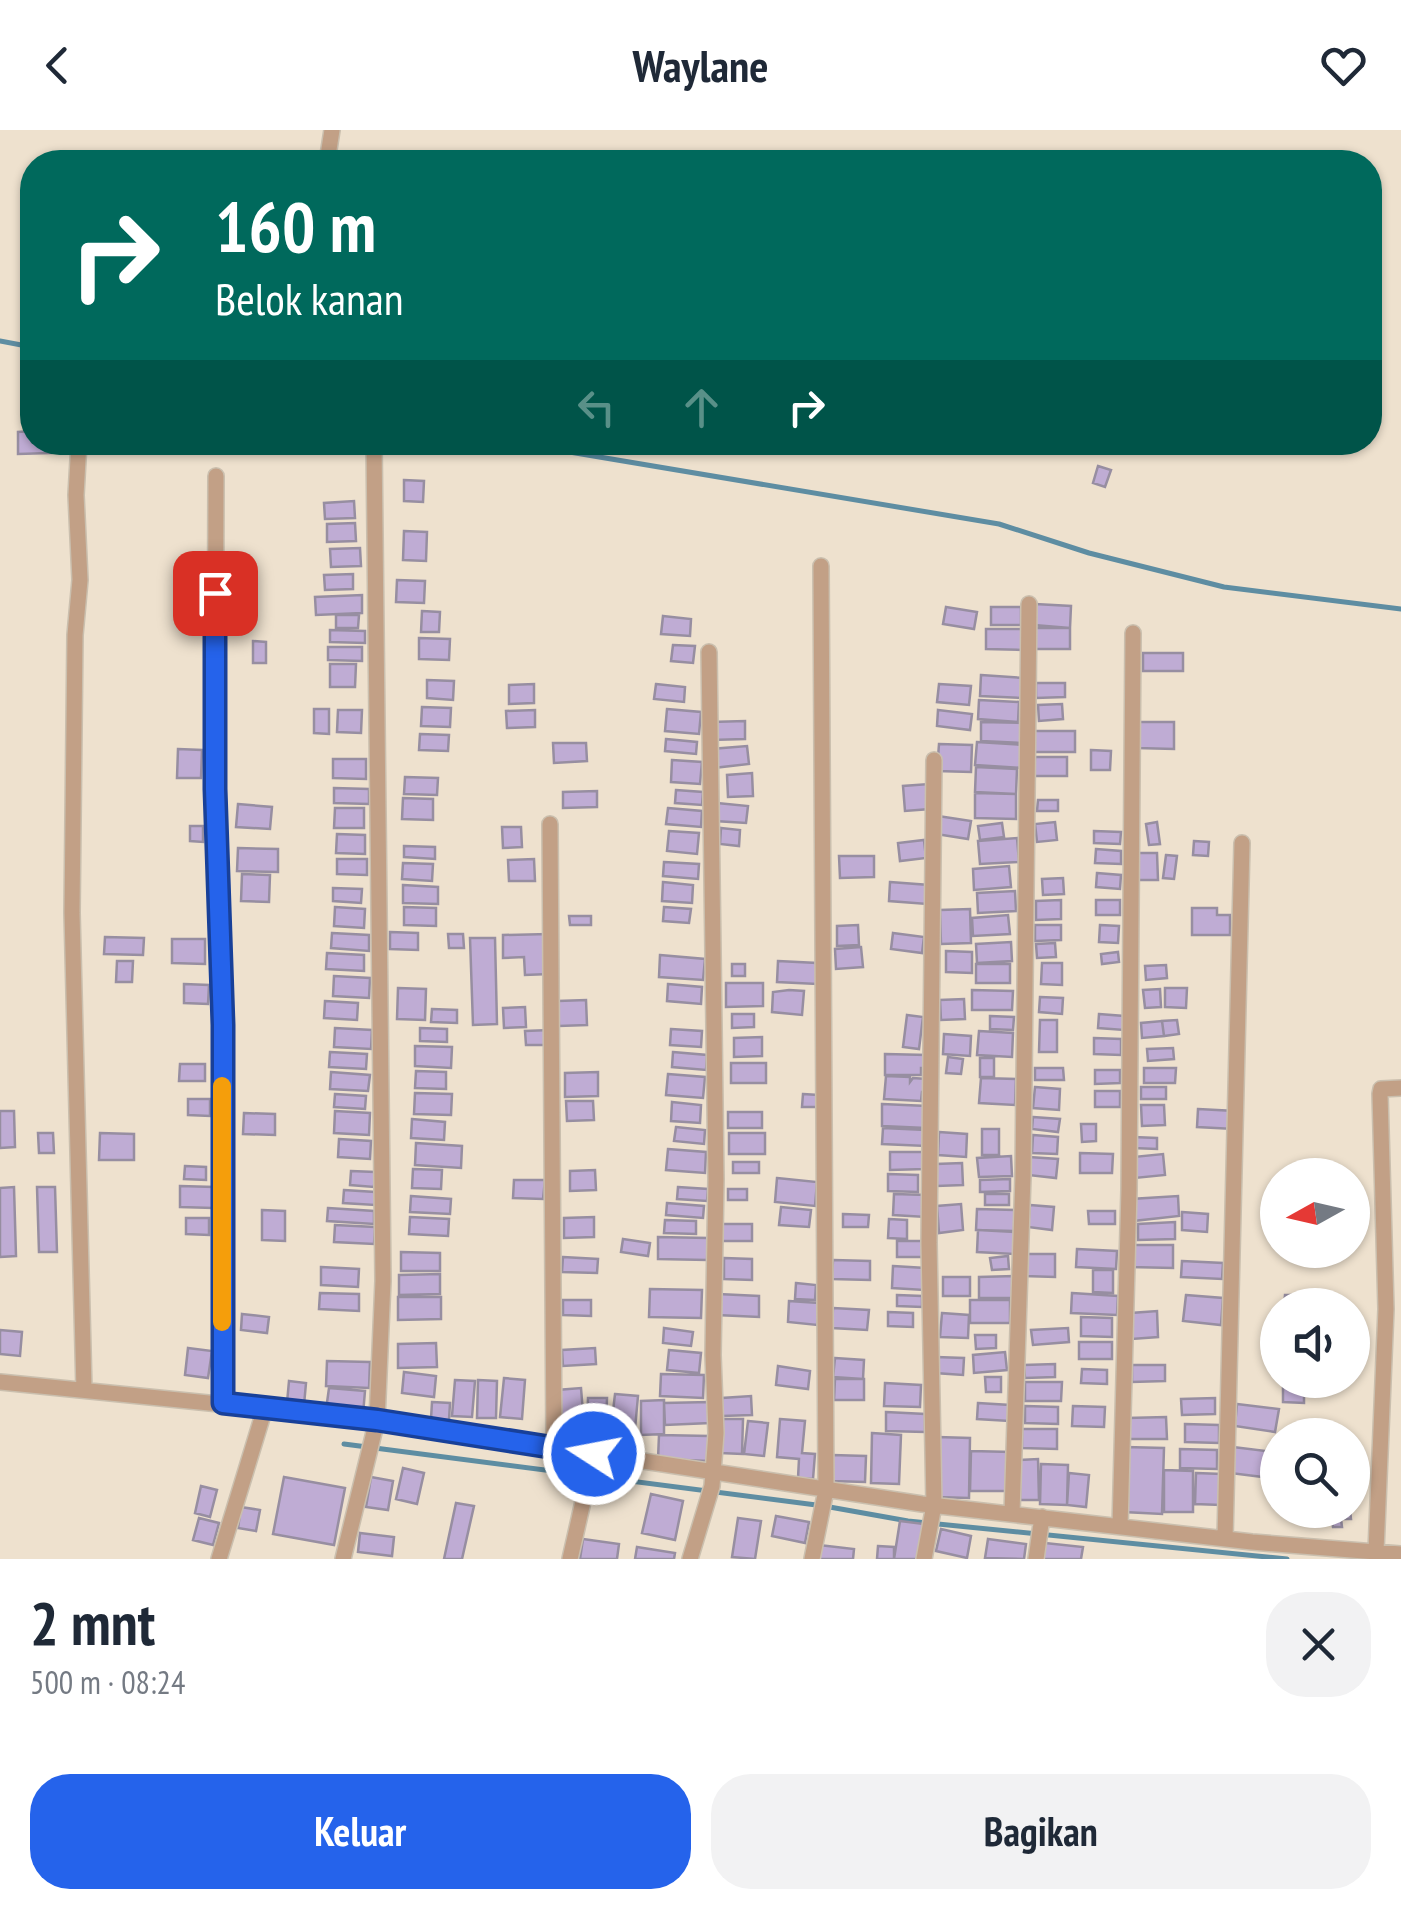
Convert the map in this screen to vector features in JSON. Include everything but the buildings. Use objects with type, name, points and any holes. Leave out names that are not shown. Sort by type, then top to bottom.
[{"type":"street","points":[[78,455],[80,569],[75,635],[72,913],[84,1390]]},
{"type":"street","points":[[343,1559],[372,1436],[383,1242],[374,455]]},
{"type":"street","points":[[216,476],[215,789],[223,1025],[223,1403]]},
{"type":"street","points":[[812,1559],[824,1501],[820,566]]},
{"type":"street","points":[[1012,1513],[1023,1176],[1029,604]]},
{"type":"street","points":[[1120,1527],[1129,1190],[1134,633]]},
{"type":"street","points":[[690,1559],[711,1486],[716,1179],[709,652]]},
{"type":"street","points":[[924,1559],[932,1518],[929,1243],[934,760]]},
{"type":"street","points":[[550,824],[554,1446]]},
{"type":"street","points":[[1225,1539],[1242,843]]},
{"type":"street","points":[[1376,1551],[1386,1309],[1380,1094],[1381,1089],[1401,1088]]},
{"type":"street","points":[[0,1382],[265,1408],[372,1436],[554,1446],[592,1460],[711,1486],[932,1518],[1012,1513],[1041,1522],[1225,1539],[1251,1550],[1401,1554]]},
{"type":"street","points":[[219,1559],[265,1408]]},
{"type":"street","points":[[570,1559],[592,1460]]},
{"type":"street","points":[[1037,1552],[1041,1522]]},
{"type":"waterway","points":[[0,341],[20,345]]},
{"type":"waterway","points":[[588,455],[999,524],[1089,553],[1224,587],[1401,609]]},
{"type":"waterway","points":[[344,1444],[824,1506],[908,1521],[1287,1559]]},
{"type":"slow traffic","points":[[222,1086],[222,1322]]},
{"type":"route","points":[[215,593],[215,789],[223,1025],[223,1403],[377,1420],[594,1454]]}]
